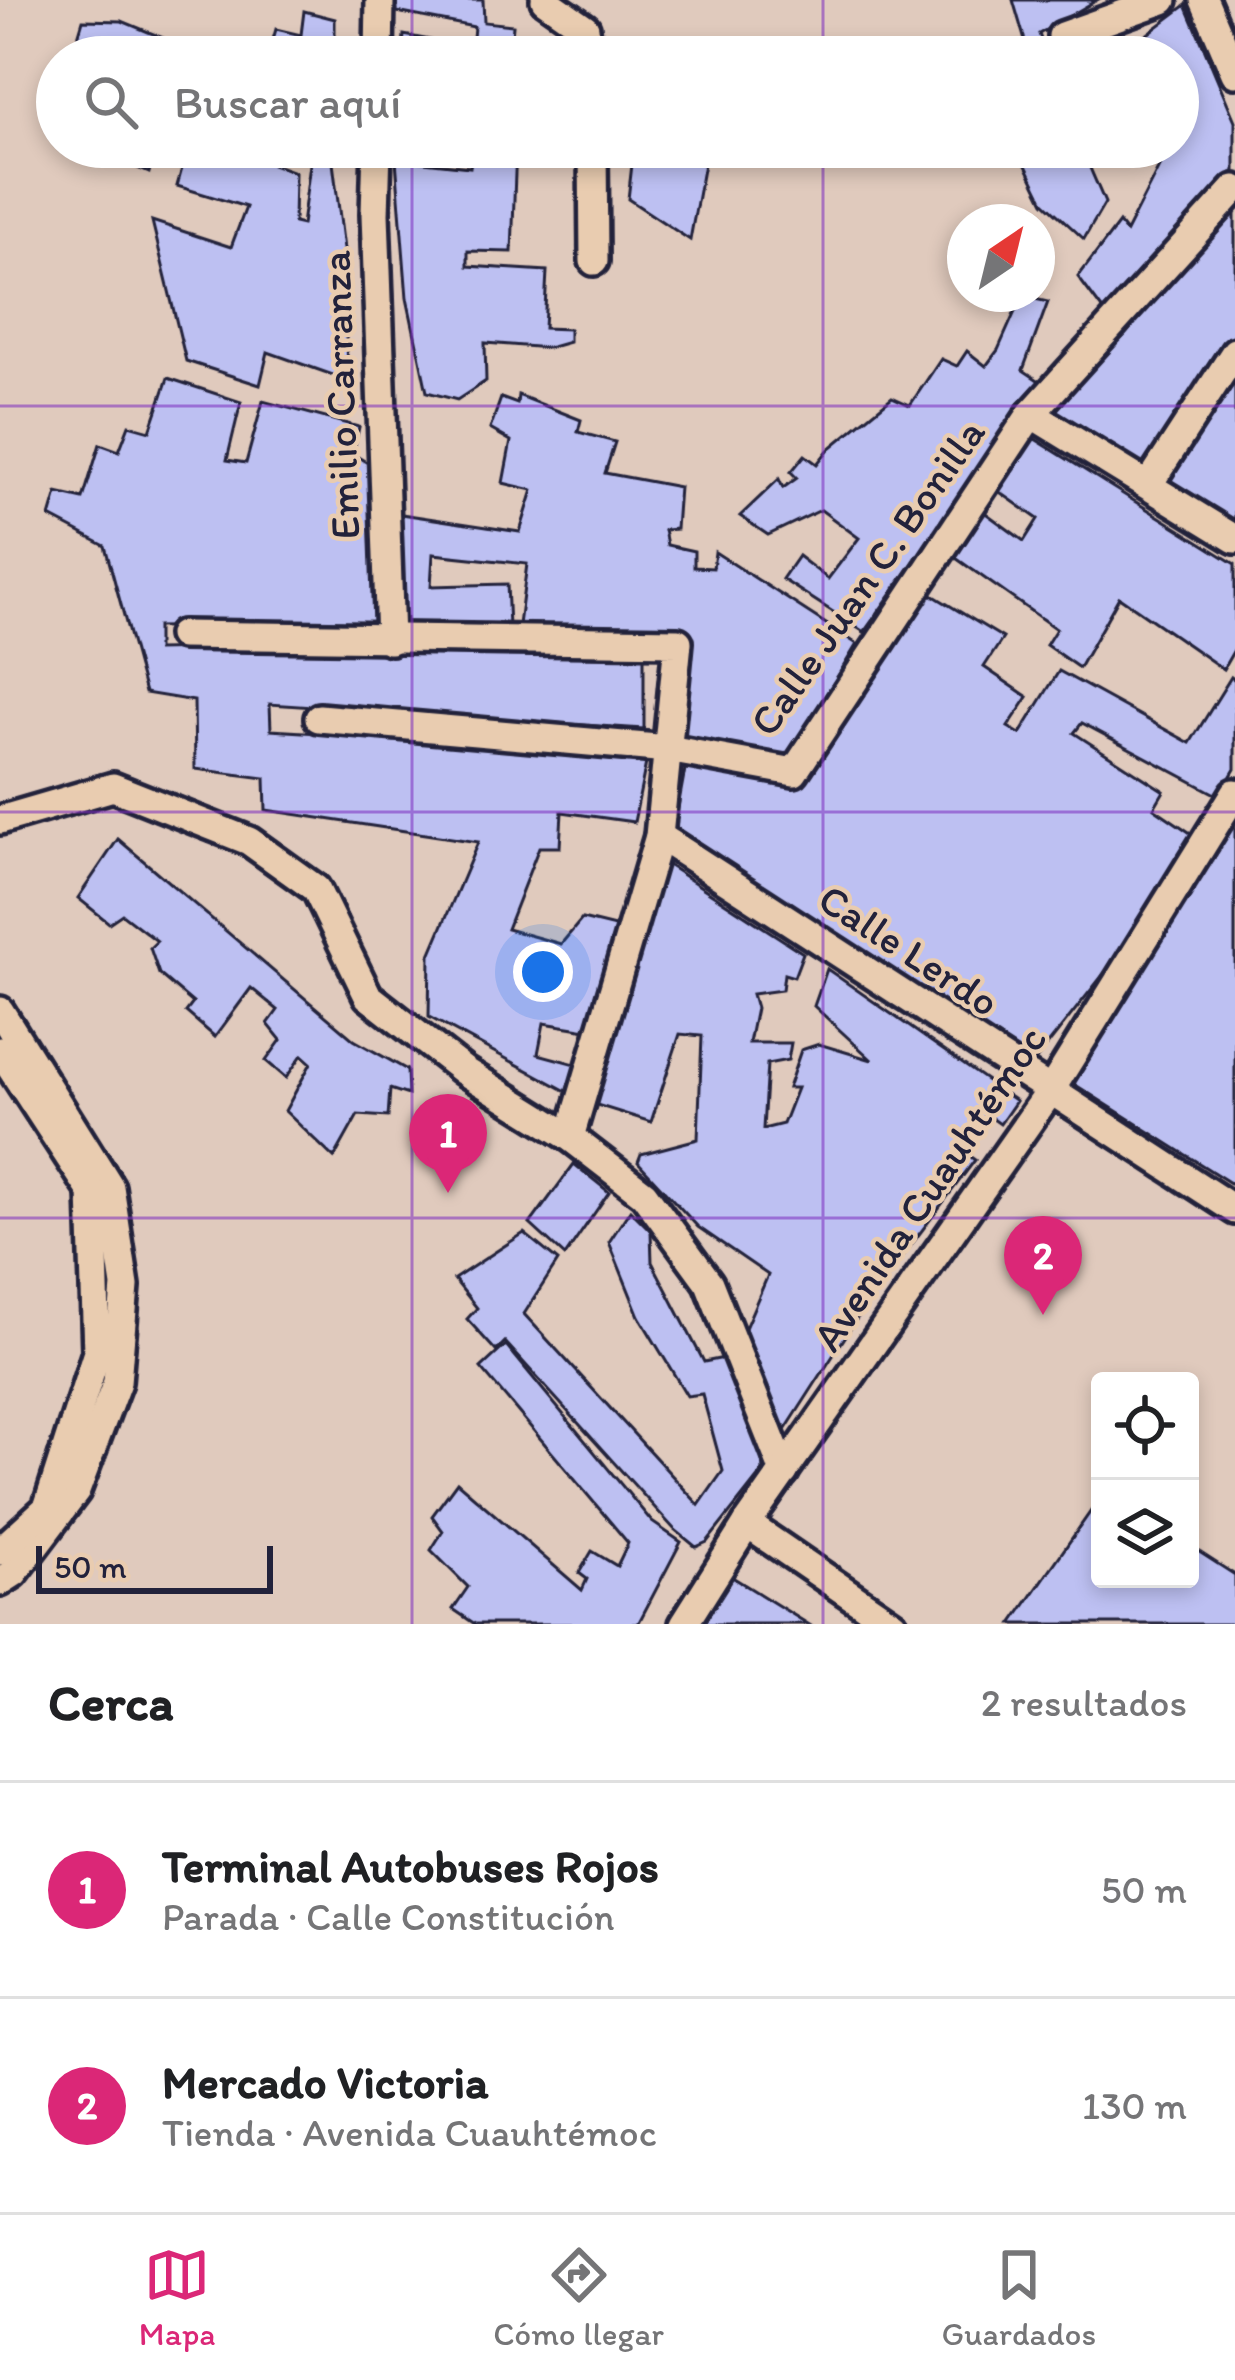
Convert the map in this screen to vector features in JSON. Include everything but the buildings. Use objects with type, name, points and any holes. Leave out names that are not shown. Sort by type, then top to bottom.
[{"type":"street","points":[[379,36],[380,0]]},
{"type":"street","points":[[545,0],[585,28],[586,36]]},
{"type":"street","points":[[1062,36],[1163,0]]},
{"type":"street","points":[[1204,0],[1235,73]]},
{"type":"street","name":"Emilio Carranza","points":[[376,168],[390,640]]},
{"type":"street","points":[[593,168],[594,262]]},
{"type":"street","points":[[1030,414],[1235,189]]},
{"type":"street","points":[[1149,484],[1235,352]]},
{"type":"street","name":"Calle Juan C. Bonilla","points":[[668,749],[794,772],[1030,414],[1235,539]]},
{"type":"street","points":[[182,635],[678,642],[659,836],[570,1137]]},
{"type":"street","points":[[320,718],[668,749]]},
{"type":"street","points":[[0,820],[112,787],[250,841],[316,889],[368,996],[464,1071],[570,1137],[644,1194],[709,1283],[784,1472]]},
{"type":"street","name":"Avenida Cuauhtémoc","points":[[684,1624],[747,1524],[1049,1093],[1235,793]]},
{"type":"street","name":"Calle Lerdo","points":[[659,836],[1235,1210]]},
{"type":"street","points":[[0,1011],[110,1187],[125,1286],[117,1382],[76,1491],[14,1574],[0,1582]]},
{"type":"street","points":[[0,1051],[92,1192],[97,1352],[47,1508],[0,1551]]},
{"type":"street","points":[[747,1524],[892,1624]]},
{"type":"place","name":"Terminal Autobuses Rojos","points":[[448,1193]]},
{"type":"place","name":"Mercado Victoria","points":[[1043,1315]]}]
